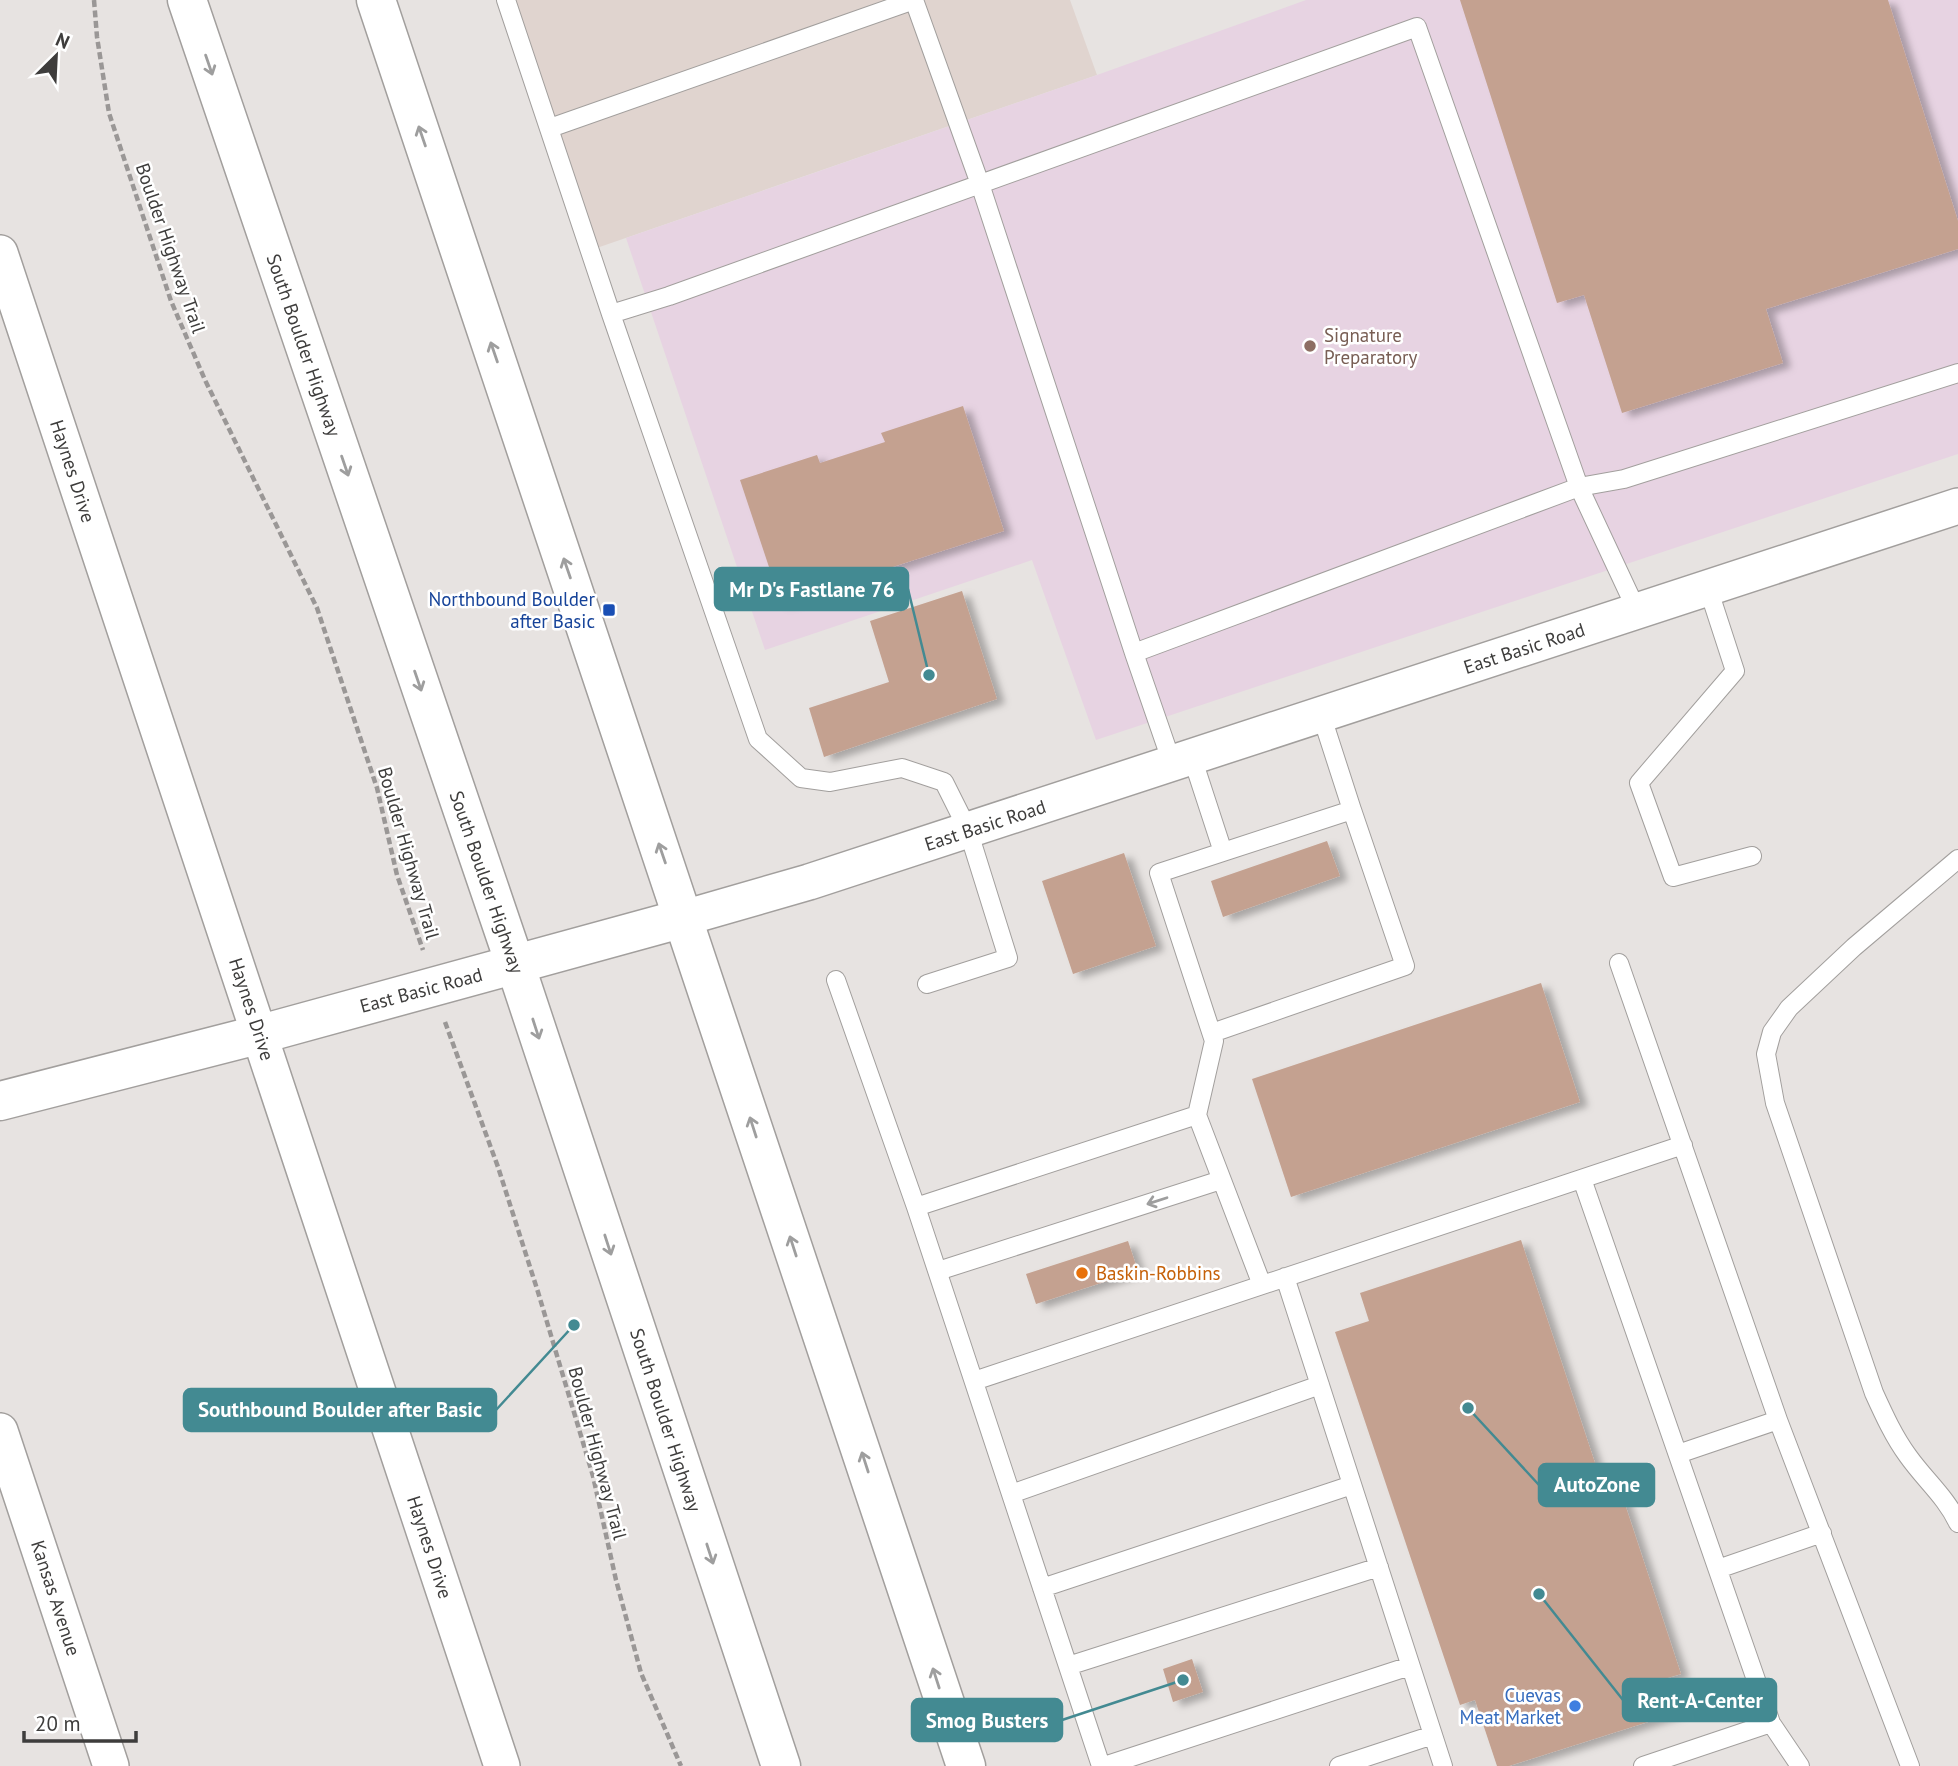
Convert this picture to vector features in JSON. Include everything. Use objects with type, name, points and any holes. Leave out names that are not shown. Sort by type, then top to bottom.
[{"type":"main road","name":"South Boulder Highway","points":[[187,0],[515,964],[781,1766]]},
{"type":"main road","points":[[376,0],[966,1766]]},
{"type":"main road","name":"East Basic Road","points":[[0,1101],[261,1034],[684,918]]},
{"type":"street","name":"Haynes Drive","points":[[0,253],[502,1766]]},
{"type":"street","name":"East Basic Road","points":[[684,918],[809,882],[1958,506]]},
{"type":"street","name":"Kansas Avenue","points":[[0,1431],[111,1766]]},
{"type":"lane","points":[[506,0],[758,739],[801,778],[830,782],[902,768],[944,782],[968,830],[1008,958],[927,984]]},
{"type":"lane","points":[[550,128],[914,0],[980,184],[1134,653],[1223,852]]},
{"type":"lane","points":[[611,314],[1417,27],[1579,487],[1637,611]]},
{"type":"lane","points":[[1134,653],[1579,487],[1624,479],[1958,373]]},
{"type":"lane","points":[[1708,588],[1735,671],[1639,783],[1673,877],[1752,856]]},
{"type":"lane","points":[[1212,1033],[1405,966],[1321,714]]},
{"type":"lane","points":[[1262,1285],[1197,1115],[1214,1041],[1159,873],[1352,810]]},
{"type":"lane","points":[[1958,859],[1854,947],[1789,1008],[1772,1032],[1766,1054],[1775,1103],[1874,1393],[1890,1427],[1909,1457],[1944,1498],[1958,1523]]},
{"type":"lane","points":[[1619,963],[1778,1420],[1910,1766]]},
{"type":"lane","points":[[836,979],[938,1271],[1102,1766],[1410,1666]]},
{"type":"lane","points":[[916,1207],[1197,1115]]},
{"type":"lane","points":[[974,1381],[1683,1145]]},
{"type":"lane","points":[[1582,1179],[1771,1723],[1800,1766]]},
{"type":"lane","points":[[938,1271],[1222,1180]]},
{"type":"lane","points":[[1285,1277],[1443,1766]]},
{"type":"lane","points":[[1011,1494],[1320,1385]]},
{"type":"lane","points":[[1678,1454],[1778,1420]]},
{"type":"lane","points":[[1042,1588],[1352,1485]]},
{"type":"lane","points":[[1718,1569],[1822,1533]]},
{"type":"lane","points":[[1068,1666],[1379,1567]]},
{"type":"lane","points":[[1643,1766],[1771,1723]]},
{"type":"lane","points":[[1339,1766],[1433,1735]]},
{"type":"path","name":"Boulder Highway Trail","points":[[94,0],[109,113],[171,302],[205,380],[317,608],[377,788],[397,875],[450,1039],[468,1081],[498,1167],[538,1292],[593,1476],[616,1580],[641,1673],[681,1766]]},
{"type":"shaded area","points":[[503,0],[1070,0],[1097,75],[588,251]]},
{"type":"shaded area","name":"Signature Preparatory","points":[[1306,0],[1958,0],[1958,454],[1096,740],[1032,560],[765,650],[626,238]]},
{"type":"building","points":[[1460,0],[1888,0],[1958,221],[1958,249],[1766,309],[1783,363],[1622,413],[1584,295],[1557,303]]},
{"type":"building","points":[[963,406],[1004,531],[781,603],[740,480],[817,455],[820,463],[885,442],[881,433]]},
{"type":"building","points":[[962,591],[997,699],[824,757],[809,708],[889,682],[870,621]]},
{"type":"building","points":[[1327,841],[1340,876],[1223,917],[1211,881]]},
{"type":"building","points":[[1124,853],[1156,946],[1073,974],[1042,881]]},
{"type":"building","points":[[1541,983],[1580,1102],[1291,1197],[1252,1079]]},
{"type":"building","points":[[1521,1240],[1602,1484],[1617,1480],[1681,1674],[1664,1679],[1676,1713],[1509,1766],[1497,1766],[1475,1700],[1460,1705],[1335,1332],[1369,1321],[1360,1293]]},
{"type":"building","name":"Baskin-Robbins","points":[[1128,1241],[1138,1271],[1036,1304],[1026,1274]]},
{"type":"building","points":[[1192,1659],[1203,1692],[1173,1702],[1163,1669]]},
{"type":"place","name":"Signature Preparatory","points":[[1310,346]]},
{"type":"place","name":"Northbound Boulder after Basic","points":[[609,610]]},
{"type":"place","name":"Mr D's Fastlane 76","points":[[929,675]]},
{"type":"place","name":"Baskin-Robbins","points":[[1082,1273]]},
{"type":"place","name":"Southbound Boulder after Basic","points":[[574,1325]]},
{"type":"place","name":"AutoZone","points":[[1468,1408]]},
{"type":"place","name":"Rent-A-Center","points":[[1539,1594]]},
{"type":"place","name":"Smog Busters","points":[[1183,1680]]},
{"type":"place","name":"Cuevas Meat Market","points":[[1575,1706]]}]
